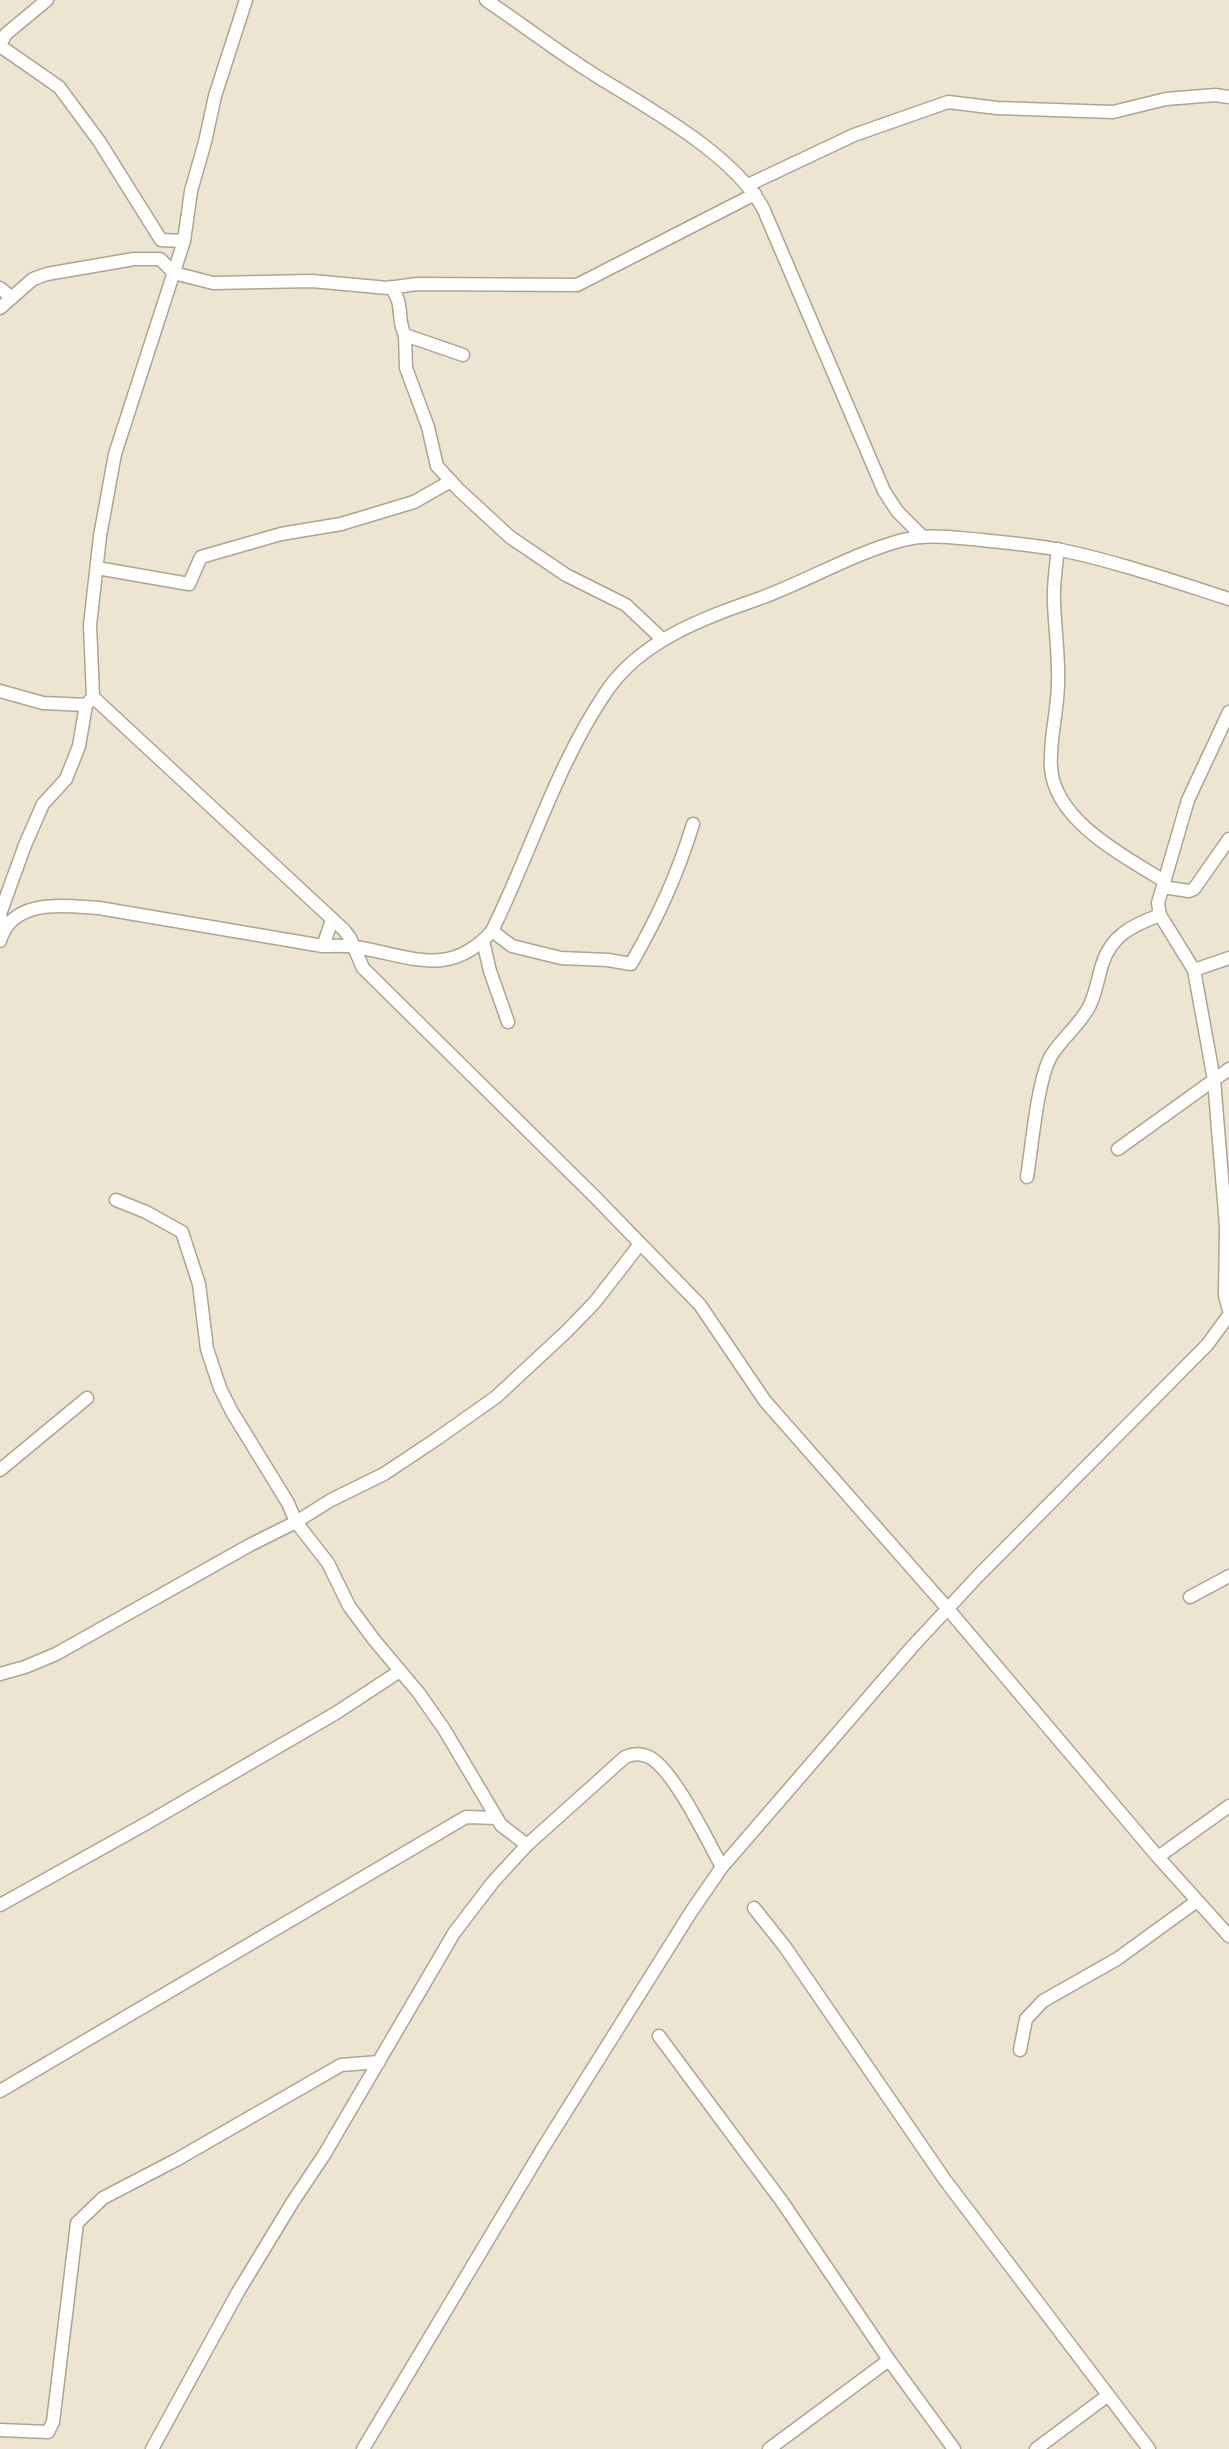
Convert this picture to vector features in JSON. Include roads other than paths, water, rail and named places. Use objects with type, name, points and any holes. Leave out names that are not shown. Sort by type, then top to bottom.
[{"type":"street","points":[[47,0],[6,34],[0,46],[60,87],[99,141],[161,240],[184,241]]},
{"type":"street","points":[[1,936],[0,914],[7,892],[43,804],[66,779],[79,746],[89,701],[90,625],[114,454],[184,241],[191,191],[215,96],[246,0]]},
{"type":"street","points":[[486,0],[689,135],[752,190],[884,491],[897,511],[923,537]]},
{"type":"street","points":[[0,308],[33,279],[47,274],[134,259],[160,259],[174,273],[213,283],[312,281],[390,287],[417,284],[577,285],[854,135],[948,102],[997,108],[1113,112],[1166,99],[1215,95],[1229,97]]},
{"type":"street","points":[[390,287],[399,299],[401,325],[405,335],[406,368],[428,427],[437,466],[510,537],[566,575],[626,605],[662,639]]},
{"type":"street","points":[[0,288],[12,298]]},
{"type":"street","points":[[405,335],[463,355]]},
{"type":"street","points":[[97,568],[189,584],[201,557],[281,534],[341,524],[414,502],[451,481]]},
{"type":"street","points":[[1,936],[20,912],[39,907],[69,906],[99,908],[323,946],[353,946],[426,961],[448,961],[474,950],[488,936],[558,779],[590,719],[606,692],[628,666],[662,639],[869,551],[905,539],[942,536],[1058,550],[1104,560],[1229,599]]},
{"type":"street","points":[[1058,550],[1054,599],[1058,707],[1051,768],[1054,784],[1090,833],[1163,884],[1189,891],[1194,889],[1229,839]]},
{"type":"street","points":[[0,691],[44,703],[89,701],[344,930],[363,968],[700,1305],[765,1401],[1229,1936]]},
{"type":"street","points":[[363,2449],[543,2148],[722,1867],[912,1647],[978,1576],[1207,1345],[1229,1313],[1225,1296],[1226,1226],[1213,1080],[1194,970],[1160,915],[1158,904],[1188,800],[1229,712]]},
{"type":"street","points":[[488,936],[512,946],[561,958],[631,964],[661,911],[693,824]]},
{"type":"street","points":[[1027,1177],[1036,1118],[1050,1058],[1088,1008],[1110,945],[1133,925],[1160,915]]},
{"type":"street","points":[[323,946],[332,920]]},
{"type":"street","points":[[488,936],[490,971],[508,1022]]},
{"type":"street","points":[[1194,970],[1229,958]]},
{"type":"street","points":[[1118,1149],[1229,1069]]},
{"type":"street","points":[[116,1200],[146,1212],[182,1232],[199,1284],[206,1349],[220,1388],[289,1503],[296,1522],[328,1563],[349,1606],[444,1729],[497,1818],[508,1832],[527,1845]]},
{"type":"street","points":[[0,1674],[56,1654],[331,1500],[384,1474],[496,1397],[595,1302],[640,1244]]},
{"type":"street","points":[[0,1470],[87,1398]]},
{"type":"street","points":[[1190,1597],[1229,1576]]},
{"type":"street","points":[[0,1905],[336,1713],[400,1671]]},
{"type":"street","points":[[152,2449],[238,2292],[324,2155],[454,1933],[493,1882],[527,1845],[625,1757],[633,1754],[652,1759],[665,1773],[687,1804],[722,1867]]},
{"type":"street","points":[[1158,1857],[1229,1805]]},
{"type":"street","points":[[0,2091],[466,1817],[497,1818]]},
{"type":"street","points":[[1020,2050],[1026,2019],[1042,2001],[1117,1959],[1197,1901]]},
{"type":"street","points":[[754,1908],[785,1947],[945,2180],[1149,2449]]},
{"type":"street","points":[[659,2036],[783,2203],[889,2360],[954,2449]]},
{"type":"street","points":[[0,2430],[48,2432],[53,2423],[77,2222],[103,2198],[176,2160],[341,2065],[379,2062]]},
{"type":"street","points":[[769,2449],[889,2360]]},
{"type":"street","points":[[1036,2449],[1107,2396]]}]
